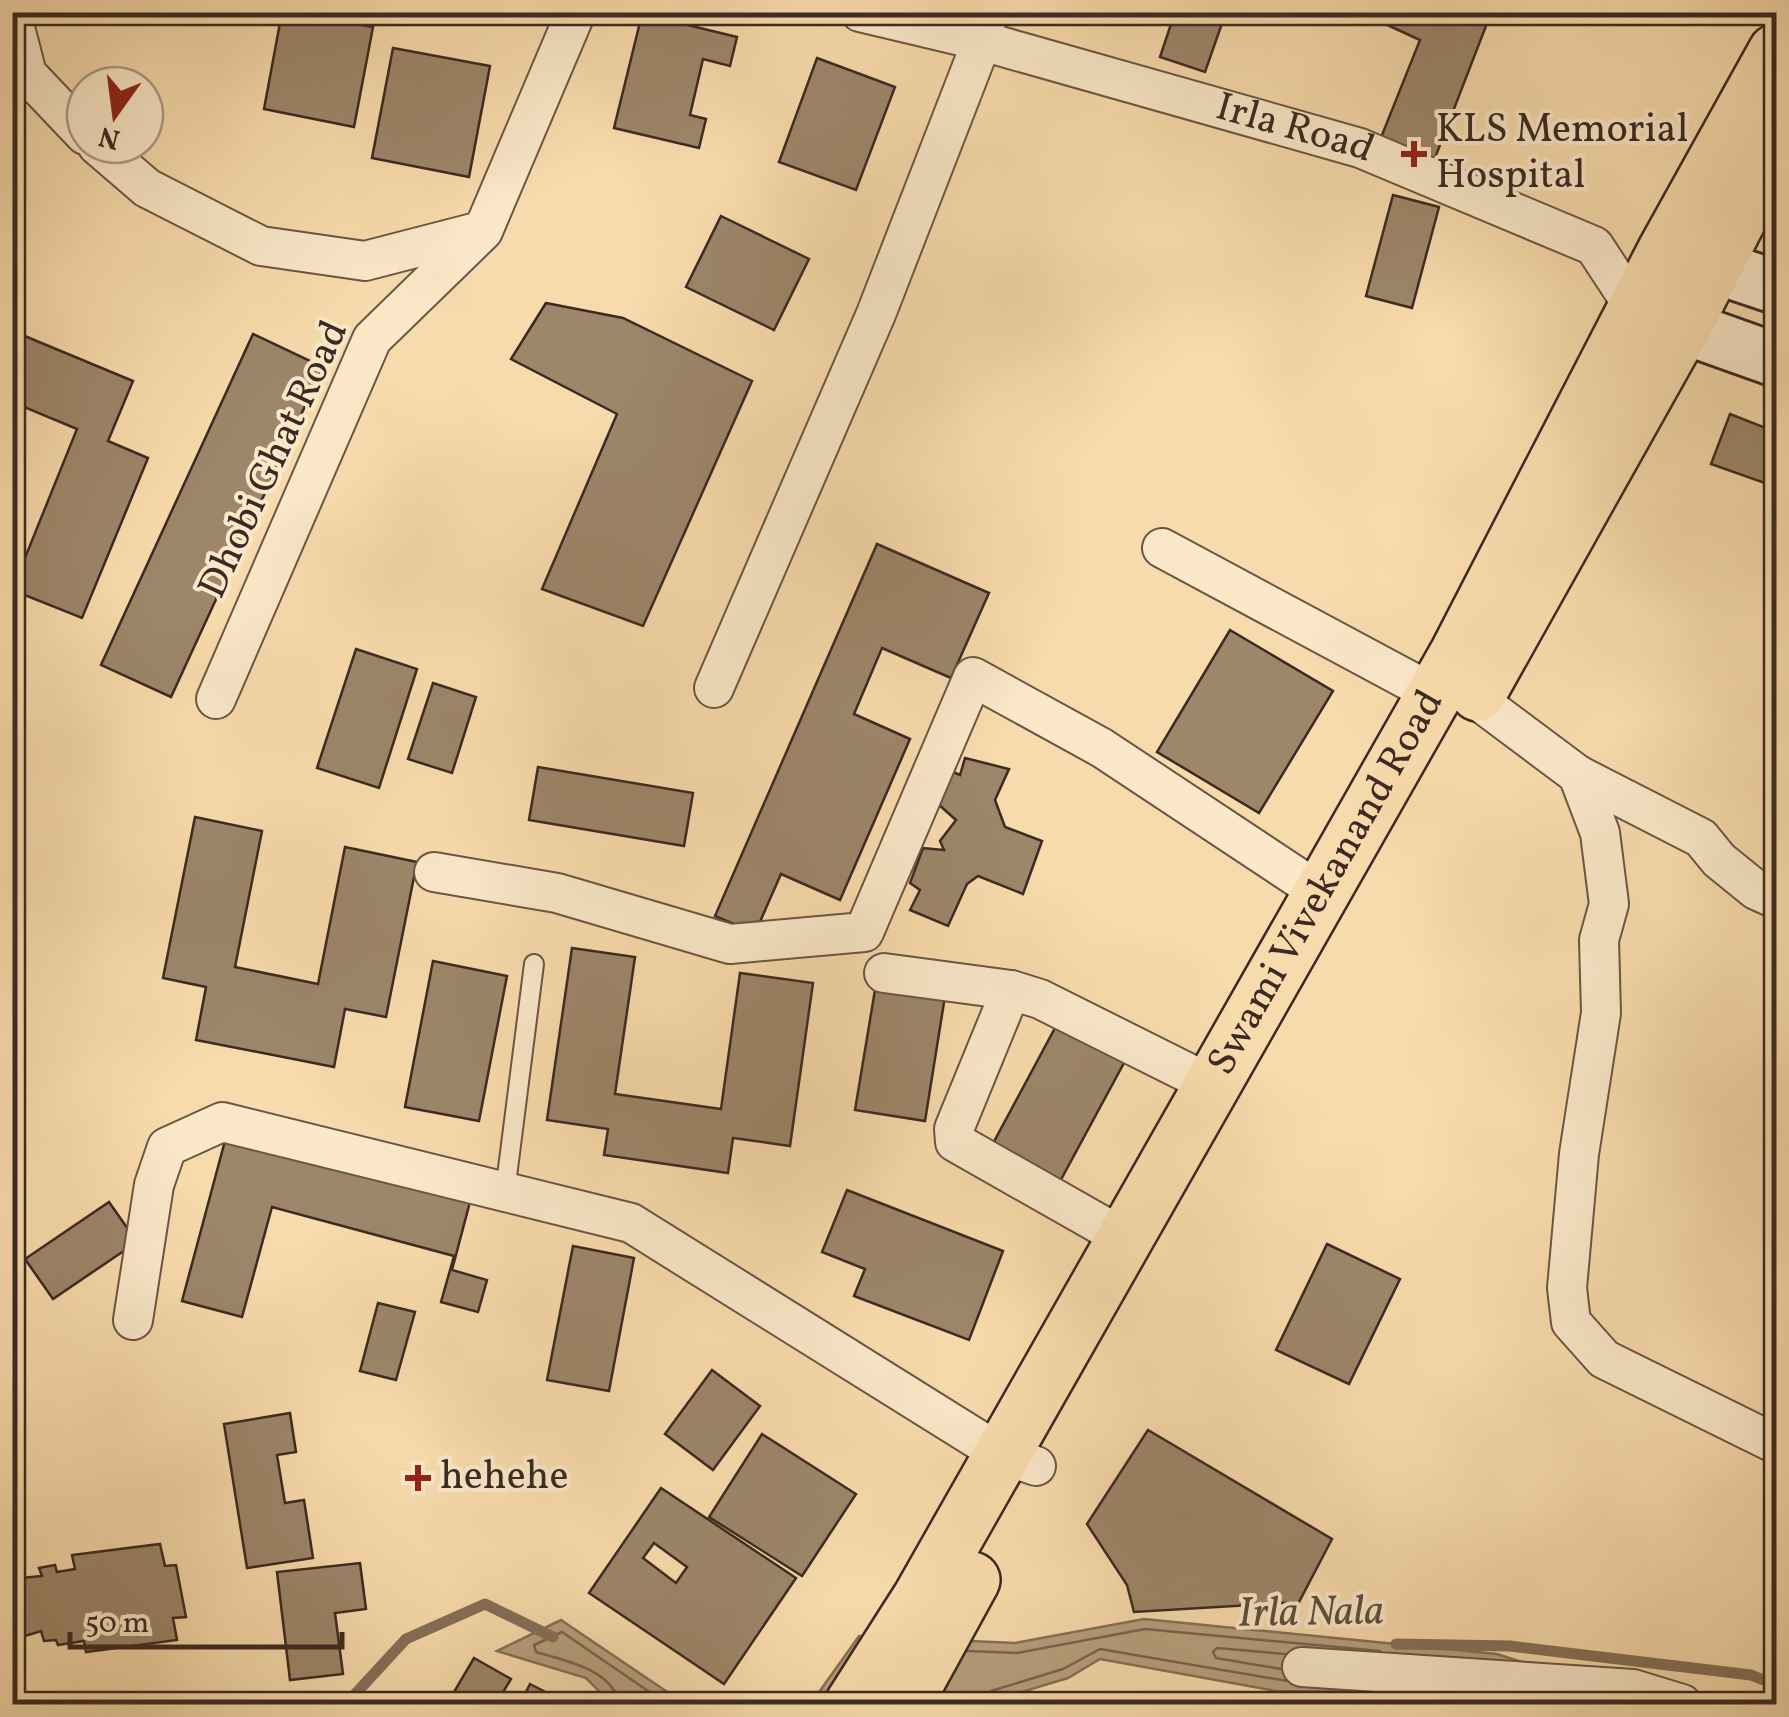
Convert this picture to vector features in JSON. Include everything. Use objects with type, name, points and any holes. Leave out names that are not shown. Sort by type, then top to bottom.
[{"type":"main road","name":"Swami Vivekanand Road","points":[[904,1704],[939,1602],[1454,696],[1659,318],[1690,257],[1776,52]]},
{"type":"main road","name":"Swami Vivekanand Road","points":[[1690,257],[1776,145]]},
{"type":"main road","name":"Swami Vivekanand Road","points":[[1018,1460],[1124,1238],[1321,893],[1454,696]]},
{"type":"main road","name":"Swami Vivekanand Road","points":[[853,1704],[939,1602]]},
{"type":"street","name":"Dhobi Ghat Road","points":[[216,699],[372,339],[483,230],[576,12]]},
{"type":"street","name":"Irla Road","points":[[860,12],[985,27],[1360,148],[1594,246]]},
{"type":"street","points":[[12,16],[28,74],[65,114]]},
{"type":"street","points":[[714,688],[876,314],[985,27]]},
{"type":"street","points":[[120,165],[147,188],[261,246],[365,260],[483,230]]},
{"type":"street","points":[[1594,246],[1690,257],[1776,287]]},
{"type":"street","points":[[1594,246],[1659,318],[1776,360]]},
{"type":"street","points":[[1162,548],[1454,696],[1578,775],[1700,838],[1718,860],[1756,890],[1776,898]]},
{"type":"street","points":[[434,872],[557,893],[730,944],[864,932],[974,677],[1102,748],[1321,893]]},
{"type":"street","points":[[1578,775],[1600,833],[1610,904],[1599,940],[1601,1013],[1579,1154],[1566,1288],[1570,1322],[1604,1359],[1776,1444]]},
{"type":"street","points":[[884,973],[1012,990],[1040,999],[1212,1085]]},
{"type":"street","points":[[1012,990],[954,1129],[954,1142],[1124,1238]]},
{"type":"street","points":[[133,1320],[154,1185],[167,1147],[222,1122],[631,1223],[1018,1460]]},
{"type":"street","points":[[1302,1668],[1633,1690],[1682,1704]]},
{"type":"lane","points":[[505,1192],[534,964]]},
{"type":"water","name":"Irla Nala","points":[[1144,1619],[1497,1654],[1653,1704],[1506,1704],[1466,1693],[1276,1691],[1100,1659],[1068,1678],[982,1704],[804,1704],[817,1695],[859,1636],[1015,1643]]},
{"type":"water","points":[[561,1620],[685,1704],[612,1704],[586,1678],[497,1651]]},
{"type":"building","points":[[282,12],[373,27],[354,127],[264,109]]},
{"type":"building","points":[[1175,12],[1226,12],[1205,72],[1160,57]]},
{"type":"building","points":[[1359,12],[1491,13],[1430,171],[1376,150],[1420,40]]},
{"type":"building","points":[[642,14],[737,37],[730,66],[703,59],[690,115],[706,119],[699,148],[614,128]]},
{"type":"building","points":[[393,48],[490,66],[469,177],[372,158]]},
{"type":"building","points":[[817,58],[895,87],[856,190],[779,162]]},
{"type":"building","points":[[1393,195],[1439,207],[1412,308],[1366,296]]},
{"type":"building","points":[[721,216],[809,259],[774,330],[686,287]]},
{"type":"building","points":[[546,303],[623,318],[752,381],[643,626],[542,589],[617,414],[511,359]]},
{"type":"building","points":[[15,332],[133,381],[108,441],[148,458],[82,618],[12,590],[77,429],[12,402]]},
{"type":"building","points":[[253,334],[323,367],[171,697],[101,665]]},
{"type":"building","points":[[1730,414],[1776,432],[1776,487],[1711,464]]},
{"type":"building","points":[[877,544],[989,593],[951,678],[882,648],[854,714],[910,739],[840,900],[781,874],[755,933],[715,916]]},
{"type":"building","points":[[1230,630],[1333,691],[1259,813],[1157,752]]},
{"type":"building","points":[[356,649],[417,669],[379,788],[317,768]]},
{"type":"building","points":[[433,683],[476,697],[452,773],[408,759]]},
{"type":"building","points":[[965,758],[1009,769],[995,800],[1005,827],[1042,841],[1023,894],[978,876],[967,884],[948,926],[910,910],[920,890],[910,883],[923,848],[944,850],[940,841],[956,820],[938,804],[949,770],[960,775]]},
{"type":"building","points":[[538,767],[693,793],[684,846],[529,820]]},
{"type":"building","points":[[195,817],[262,831],[235,967],[318,984],[345,847],[417,862],[386,1017],[345,1009],[334,1067],[196,1040],[206,987],[163,978]]},
{"type":"building","points":[[572,948],[635,957],[615,1094],[721,1109],[740,973],[813,983],[790,1146],[733,1138],[728,1173],[604,1155],[608,1129],[547,1120]]},
{"type":"building","points":[[433,961],[507,976],[479,1121],[405,1107]]},
{"type":"building","points":[[877,978],[946,990],[925,1121],[855,1110]]},
{"type":"building","points":[[1063,1013],[1131,1050],[1058,1185],[990,1149]]},
{"type":"building","points":[[226,1137],[470,1202],[452,1270],[487,1280],[478,1312],[441,1302],[454,1256],[272,1207],[242,1317],[182,1301]]},
{"type":"building","points":[[847,1190],[1003,1251],[969,1340],[854,1296],[865,1269],[822,1252]]},
{"type":"building","points":[[109,1202],[137,1242],[53,1299],[25,1259]]},
{"type":"building","points":[[1327,1244],[1400,1279],[1349,1384],[1276,1350]]},
{"type":"building","points":[[573,1246],[634,1258],[609,1391],[547,1380]]},
{"type":"building","points":[[378,1303],[415,1312],[396,1380],[360,1371]]},
{"type":"building","points":[[712,1370],[760,1406],[713,1470],[665,1434]]},
{"type":"building","points":[[290,1413],[296,1452],[277,1455],[285,1503],[304,1500],[313,1558],[247,1568],[224,1424]]},
{"type":"building","points":[[1148,1430],[1332,1539],[1299,1602],[1134,1612],[1127,1585],[1087,1524]]},
{"type":"building","points":[[762,1434],[856,1494],[802,1576],[709,1517]]},
{"type":"building","points":[[661,1488],[796,1578],[724,1684],[589,1593]],"holes":[[[654,1543],[687,1567],[676,1583],[643,1558]]]},
{"type":"building","points":[[160,1544],[165,1566],[176,1565],[186,1617],[173,1618],[177,1640],[86,1652],[84,1641],[58,1645],[56,1640],[44,1641],[41,1631],[12,1640],[12,1579],[42,1576],[39,1568],[55,1565],[57,1572],[75,1569],[72,1555]]},
{"type":"building","points":[[360,1563],[366,1609],[335,1613],[343,1674],[290,1680],[277,1572]]},
{"type":"building","points":[[474,1658],[511,1679],[496,1704],[476,1704],[454,1692]]},
{"type":"building","points":[[530,1684],[567,1703],[567,1704],[520,1704]]},
{"type":"waterway","name":"Irla Nala","points":[[346,1704],[406,1639],[485,1604],[553,1637]]},
{"type":"waterway","name":"Irla Nala","points":[[1396,1644],[1510,1646],[1751,1675],[1776,1685]]},
{"type":"place","name":"KLS Memorial Hospital","points":[[1414,154]]},
{"type":"place","name":"hehehe","points":[[418,1478]]}]
